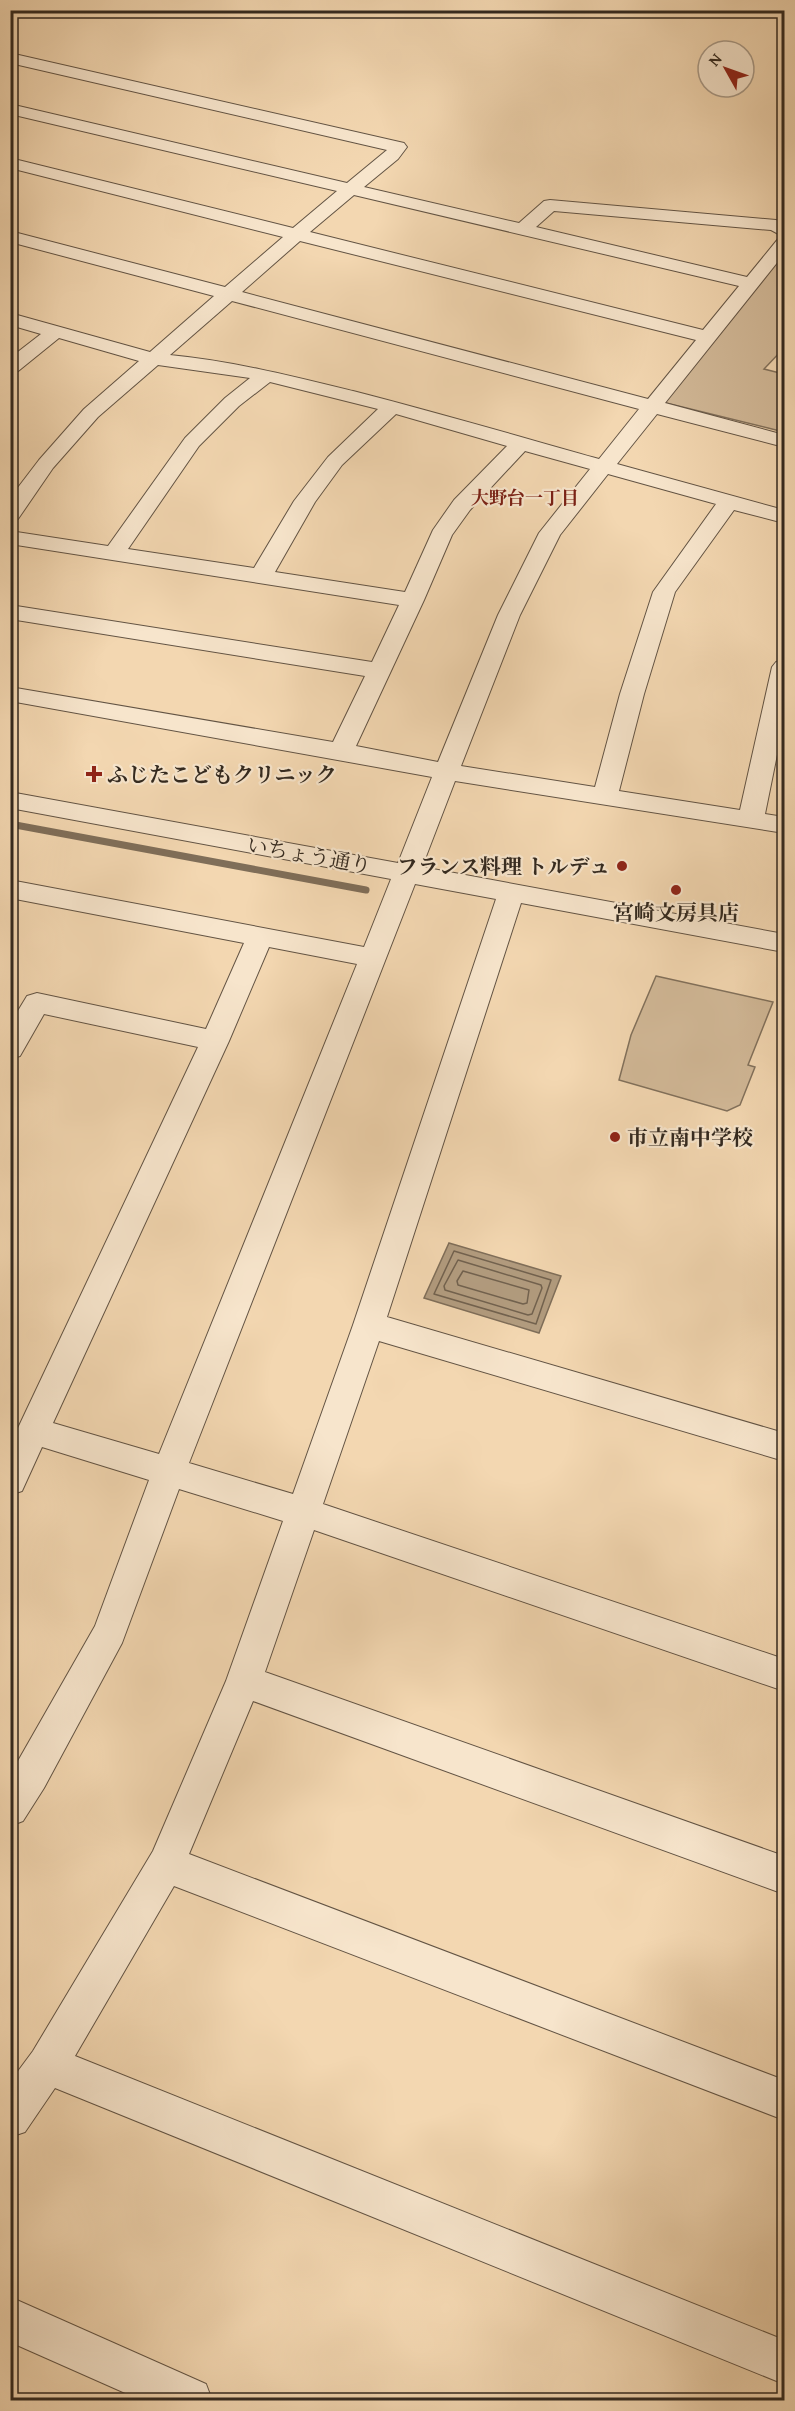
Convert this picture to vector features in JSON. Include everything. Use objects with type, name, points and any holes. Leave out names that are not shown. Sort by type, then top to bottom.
[{"type":"street","points":[[10,58],[398,147],[392,155],[298,233],[91,413],[46,464],[10,514]]},
{"type":"street","points":[[16,76],[28,62]]},
{"type":"street","points":[[10,109],[753,284]]},
{"type":"street","points":[[10,163],[298,233],[707,338]]},
{"type":"street","points":[[522,230],[550,205],[776,225],[784,232]]},
{"type":"street","points":[[10,236],[784,441]]},
{"type":"street","points":[[10,1808],[31,1776],[110,1632],[169,1471],[509,615],[550,533],[784,243]]},
{"type":"street","points":[[10,319],[155,359],[212,365],[266,375],[392,407],[784,517]]},
{"type":"street","points":[[10,368],[55,332]]},
{"type":"street","points":[[115,552],[192,442],[232,402],[266,375]]},
{"type":"street","points":[[261,576],[305,501],[335,461],[392,407]]},
{"type":"street","points":[[341,751],[413,600],[441,535],[462,505],[520,444]]},
{"type":"street","points":[[605,795],[632,694],[664,592],[729,501]]},
{"type":"street","points":[[10,537],[413,600]]},
{"type":"street","points":[[10,612],[380,671]]},
{"type":"street","points":[[751,819],[784,667]]},
{"type":"street","points":[[10,694],[341,751],[448,772],[784,825]]},
{"type":"street","name":"いちょう通り","points":[[10,800],[784,943]]},
{"type":"street","points":[[10,889],[373,958]]},
{"type":"street","points":[[10,2117],[47,2065],[166,1864],[244,1680],[369,1325],[511,894]]},
{"type":"street","points":[[10,1481],[215,1041],[260,936]]},
{"type":"street","points":[[10,1049],[24,1000],[215,1041]]},
{"type":"street","points":[[369,1325],[784,1447]]},
{"type":"street","points":[[34,1431],[303,1512],[784,1675]]},
{"type":"street","points":[[244,1680],[784,1875]]},
{"type":"street","points":[[166,1864],[784,2100]]},
{"type":"street","points":[[47,2065],[784,2362]]},
{"type":"street","points":[[10,2319],[190,2400]]},
{"type":"shaded area","points":[[784,253],[784,348],[764,369],[784,374],[784,432],[662,402]]},
{"type":"shaded area","points":[[656,976],[773,1002],[748,1065],[755,1067],[740,1105],[727,1111],[619,1080],[631,1035]]},
{"type":"water","points":[[449,1243],[561,1276],[539,1333],[424,1298]]},
{"type":"waterway","points":[[10,824],[366,890]]},
{"type":"place","name":"ふじたこどもクリニック","points":[[94,774]]},
{"type":"place","name":"フランス料理 トルデュ","points":[[622,866]]},
{"type":"place","name":"宮崎文房具店","points":[[676,890]]},
{"type":"place","name":"市立南中学校","points":[[615,1137]]},
{"type":"district","name":"大野台一丁目","points":[[525,497]]}]
